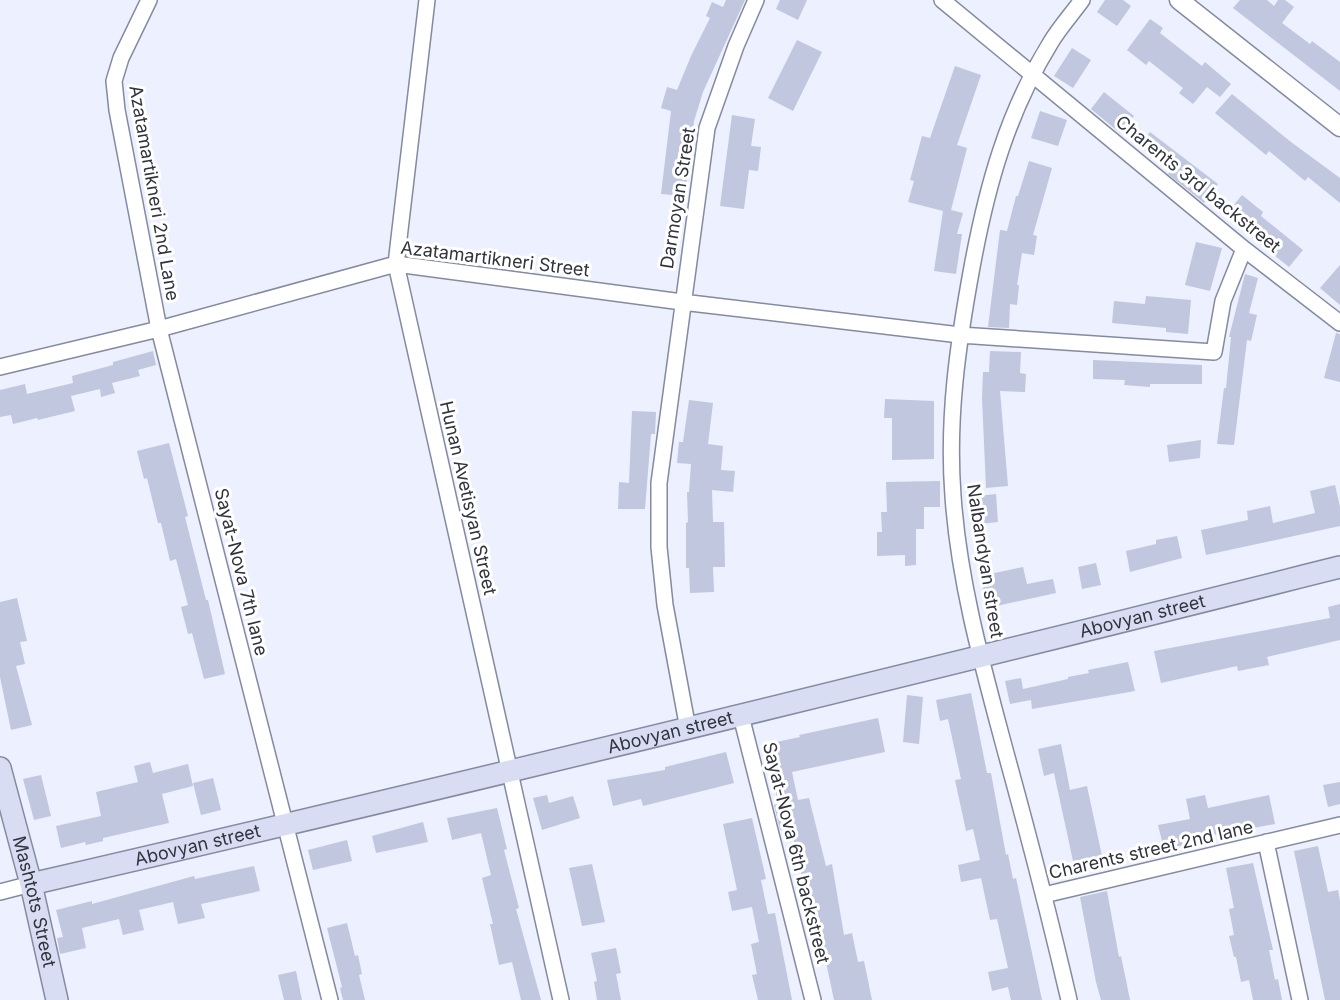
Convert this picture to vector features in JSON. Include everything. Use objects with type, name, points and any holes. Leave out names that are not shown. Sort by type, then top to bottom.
[{"type":"main road","name":"Abovyan street","points":[[31,885],[688,729],[1340,567]]},
{"type":"main road","name":"Mashtots Street","points":[[0,768],[31,885],[57,1000]]},
{"type":"street","name":"Azatamartikneri 2nd Lane","points":[[149,0],[121,58],[114,81],[117,110],[159,329]]},
{"type":"street","name":"Hunan Avetisyan Street","points":[[427,0],[396,264],[561,1000]]},
{"type":"street","name":"Darmoyan Street","points":[[688,729],[665,605],[659,547],[659,483],[707,128],[736,46],[756,0]]},
{"type":"street","name":"Charents 3rd backstreet","points":[[942,0],[1244,249],[1340,323]]},
{"type":"street","name":"Nalbandyan street","points":[[1069,1000],[1044,895],[980,657],[966,588],[953,496],[951,413],[960,335],[984,207],[1003,138],[1033,73],[1053,39],[1082,0]]},
{"type":"street","points":[[1179,0],[1340,127]]},
{"type":"street","name":"Azatamartikneri Street","points":[[0,367],[159,329],[396,264],[682,302],[960,335],[1214,352],[1223,301],[1244,249]]},
{"type":"street","name":"Sayat-Nova 7th lane","points":[[159,329],[330,1000]]},
{"type":"street","name":"Sayat-Nova 6th backstreet","points":[[741,716],[813,1000]]},
{"type":"street","name":"Charents street 2nd lane","points":[[1044,895],[1340,825]]},
{"type":"street","name":"Charents street 2nd lane","points":[[1266,842],[1300,1000]]},
{"type":"street","name":"Abovyan street","points":[[0,892],[31,885]]},
{"type":"building","points":[[726,0],[745,0],[703,92],[694,121],[685,196],[661,194],[671,111],[661,108],[667,87],[677,90],[710,18],[706,16],[712,2],[723,7]]},
{"type":"building","points":[[780,0],[807,0],[798,20],[776,9]]},
{"type":"building","points":[[1105,0],[1123,0],[1131,6],[1117,26],[1097,12]]},
{"type":"building","points":[[1240,0],[1267,0],[1274,6],[1278,0],[1285,0],[1294,7],[1282,23],[1310,44],[1312,41],[1340,62],[1340,91],[1233,8]]},
{"type":"building","points":[[1150,19],[1163,28],[1160,33],[1202,66],[1205,62],[1231,84],[1220,97],[1207,87],[1193,104],[1179,93],[1183,88],[1149,61],[1146,65],[1127,50]]},
{"type":"building","points":[[797,40],[822,52],[793,111],[768,98]]},
{"type":"building","points":[[1072,48],[1091,60],[1073,88],[1054,76]]},
{"type":"building","points":[[955,66],[981,75],[957,145],[967,148],[951,210],[963,213],[957,234],[962,234],[956,274],[934,271],[943,211],[908,202],[914,181],[910,180],[922,136],[930,138]]},
{"type":"building","points":[[1104,92],[1134,116],[1120,133],[1091,109]]},
{"type":"building","points":[[1232,94],[1340,178],[1340,203],[1308,177],[1305,181],[1269,151],[1266,155],[1215,113]]},
{"type":"building","points":[[1040,111],[1067,120],[1058,146],[1031,138]]},
{"type":"building","points":[[732,115],[755,119],[751,146],[761,147],[758,171],[749,170],[744,209],[720,206]]},
{"type":"building","points":[[1150,132],[1218,184],[1204,203],[1168,174],[1171,170],[1139,146]]},
{"type":"building","points":[[1029,161],[1052,168],[1033,235],[1037,236],[1034,255],[1022,253],[1017,285],[1019,285],[1017,305],[1010,304],[1009,328],[988,327],[1000,230],[1007,231],[1016,196],[1018,196]]},
{"type":"building","points":[[1242,195],[1263,212],[1261,216],[1303,250],[1289,267],[1225,216]]},
{"type":"building","points":[[1196,242],[1222,248],[1210,291],[1185,285]]},
{"type":"building","points":[[1340,265],[1340,305],[1320,288]]},
{"type":"building","points":[[1245,274],[1258,278],[1249,313],[1257,315],[1251,341],[1247,340],[1234,445],[1217,444],[1224,388],[1226,388],[1231,337],[1229,337]]},
{"type":"building","points":[[1146,296],[1191,300],[1188,334],[1166,332],[1166,328],[1112,323],[1114,301],[1145,304]]},
{"type":"building","points":[[1336,333],[1340,334],[1340,382],[1324,378]]},
{"type":"building","points":[[153,351],[156,365],[138,370],[140,376],[112,383],[115,393],[101,397],[100,389],[71,396],[75,411],[13,424],[11,415],[0,417],[0,390],[25,384],[27,394],[73,383],[72,376]]},
{"type":"building","points":[[990,351],[1021,352],[1020,373],[1026,374],[1025,392],[1000,391],[1008,486],[986,488],[982,398],[983,372],[989,372]]},
{"type":"building","points":[[1093,360],[1202,365],[1202,384],[1150,384],[1150,387],[1124,385],[1125,380],[1093,379]]},
{"type":"building","points":[[885,399],[934,401],[934,459],[892,460],[892,418],[884,418]]},
{"type":"building","points":[[689,400],[713,403],[708,444],[723,446],[721,470],[735,471],[733,492],[712,490],[713,522],[724,522],[725,567],[713,567],[714,592],[690,593],[689,568],[686,568],[687,492],[689,492],[691,464],[677,463],[679,442],[683,442]]},
{"type":"building","points":[[632,411],[656,412],[655,434],[651,434],[645,509],[618,509],[619,482],[629,483]]},
{"type":"building","points":[[1201,440],[1200,458],[1169,462],[1167,445]]},
{"type":"building","points":[[169,443],[188,516],[185,517],[225,674],[204,679],[192,633],[188,634],[181,607],[188,605],[176,559],[170,561],[161,523],[158,523],[147,478],[144,479],[137,451]]},
{"type":"building","points":[[940,481],[940,507],[924,507],[924,529],[916,529],[916,565],[905,566],[905,555],[877,556],[877,532],[882,532],[881,512],[887,512],[886,482]]},
{"type":"building","points":[[1335,485],[1340,507],[1340,526],[1206,555],[1201,530],[1248,520],[1247,511],[1270,506],[1273,523],[1315,513],[1310,491]]},
{"type":"building","points":[[996,494],[998,522],[971,525],[969,497]]},
{"type":"building","points":[[1177,536],[1182,558],[1130,572],[1126,551],[1156,544],[1156,540]]},
{"type":"building","points":[[1096,563],[1101,585],[1082,589],[1078,567]]},
{"type":"building","points":[[1023,567],[1027,584],[1053,579],[1056,593],[987,608],[981,576]]},
{"type":"building","points":[[17,598],[27,641],[20,642],[25,664],[16,666],[32,725],[11,730],[0,677],[0,602]]},
{"type":"building","points":[[1340,604],[1340,640],[1267,657],[1269,665],[1238,671],[1237,666],[1161,683],[1154,651],[1330,618],[1328,607]]},
{"type":"building","points":[[1128,662],[1135,691],[1032,709],[1031,700],[1010,704],[1005,681],[1021,678],[1023,689],[1089,673],[1088,670]]},
{"type":"building","points":[[971,693],[987,773],[991,773],[1006,855],[1008,854],[1013,879],[1016,878],[1042,1000],[1011,1000],[1008,987],[992,991],[988,972],[1008,968],[997,919],[990,920],[981,878],[961,882],[958,865],[980,860],[973,829],[966,831],[955,780],[961,779],[948,719],[940,721],[936,700]]},
{"type":"building","points":[[907,695],[923,697],[919,744],[903,742]]},
{"type":"building","points":[[878,718],[885,752],[792,772],[798,800],[809,798],[826,866],[832,864],[844,935],[852,933],[858,962],[864,961],[872,1000],[834,1000],[826,962],[823,963],[818,940],[822,940],[814,899],[807,900],[791,828],[780,830],[774,805],[778,804],[767,744]]},
{"type":"building","points":[[1061,744],[1070,790],[1087,786],[1102,856],[1073,861],[1054,773],[1044,776],[1038,749]]},
{"type":"building","points":[[726,752],[734,783],[643,806],[641,799],[613,806],[607,780],[665,770],[665,767]]},
{"type":"building","points":[[150,762],[153,773],[188,764],[193,786],[162,794],[169,823],[103,838],[103,841],[86,845],[85,842],[61,848],[56,826],[101,816],[96,792],[138,782],[134,766]]},
{"type":"building","points":[[41,775],[51,816],[34,820],[23,779]]},
{"type":"building","points":[[213,778],[221,810],[201,815],[193,783]]},
{"type":"building","points":[[1340,782],[1340,804],[1328,807],[1323,785]]},
{"type":"building","points":[[547,795],[549,803],[573,796],[580,818],[542,830],[533,798]]},
{"type":"building","points":[[1205,795],[1208,808],[1269,795],[1275,824],[1214,835],[1215,840],[1164,849],[1158,825],[1190,819],[1186,799]]},
{"type":"building","points":[[497,808],[507,849],[504,850],[519,908],[516,909],[541,1000],[521,1000],[512,962],[499,965],[490,924],[493,924],[482,878],[491,875],[481,833],[452,840],[447,818]]},
{"type":"building","points":[[752,818],[766,879],[761,880],[768,914],[775,913],[792,1000],[758,1000],[752,975],[757,974],[751,944],[759,942],[752,907],[732,911],[728,892],[737,890],[723,824]]},
{"type":"building","points":[[423,822],[428,842],[376,853],[372,836]]},
{"type":"building","points":[[347,840],[352,861],[313,870],[308,850]]},
{"type":"building","points":[[1318,846],[1328,892],[1338,890],[1340,901],[1340,1000],[1325,1000],[1294,851]]},
{"type":"building","points":[[1253,863],[1273,950],[1269,950],[1275,980],[1278,979],[1282,1000],[1253,1000],[1249,980],[1241,982],[1229,936],[1234,935],[1229,909],[1234,908],[1226,868]]},
{"type":"building","points":[[592,864],[605,922],[582,926],[569,868]]},
{"type":"building","points":[[254,866],[260,891],[201,904],[205,918],[178,924],[173,902],[139,910],[144,930],[123,935],[119,919],[82,928],[86,948],[60,954],[57,938],[63,937],[56,910],[92,901],[92,904],[194,876],[195,879]]},
{"type":"building","points":[[1107,891],[1119,957],[1121,956],[1130,1000],[1101,1000],[1096,982],[1080,897]]},
{"type":"building","points":[[347,923],[355,956],[358,955],[362,974],[359,975],[365,1000],[343,1000],[340,988],[342,987],[327,928]]},
{"type":"building","points":[[616,948],[621,973],[616,974],[621,1000],[597,1000],[594,982],[597,981],[591,953]]},
{"type":"building","points":[[296,971],[302,1000],[284,1000],[278,975]]}]
